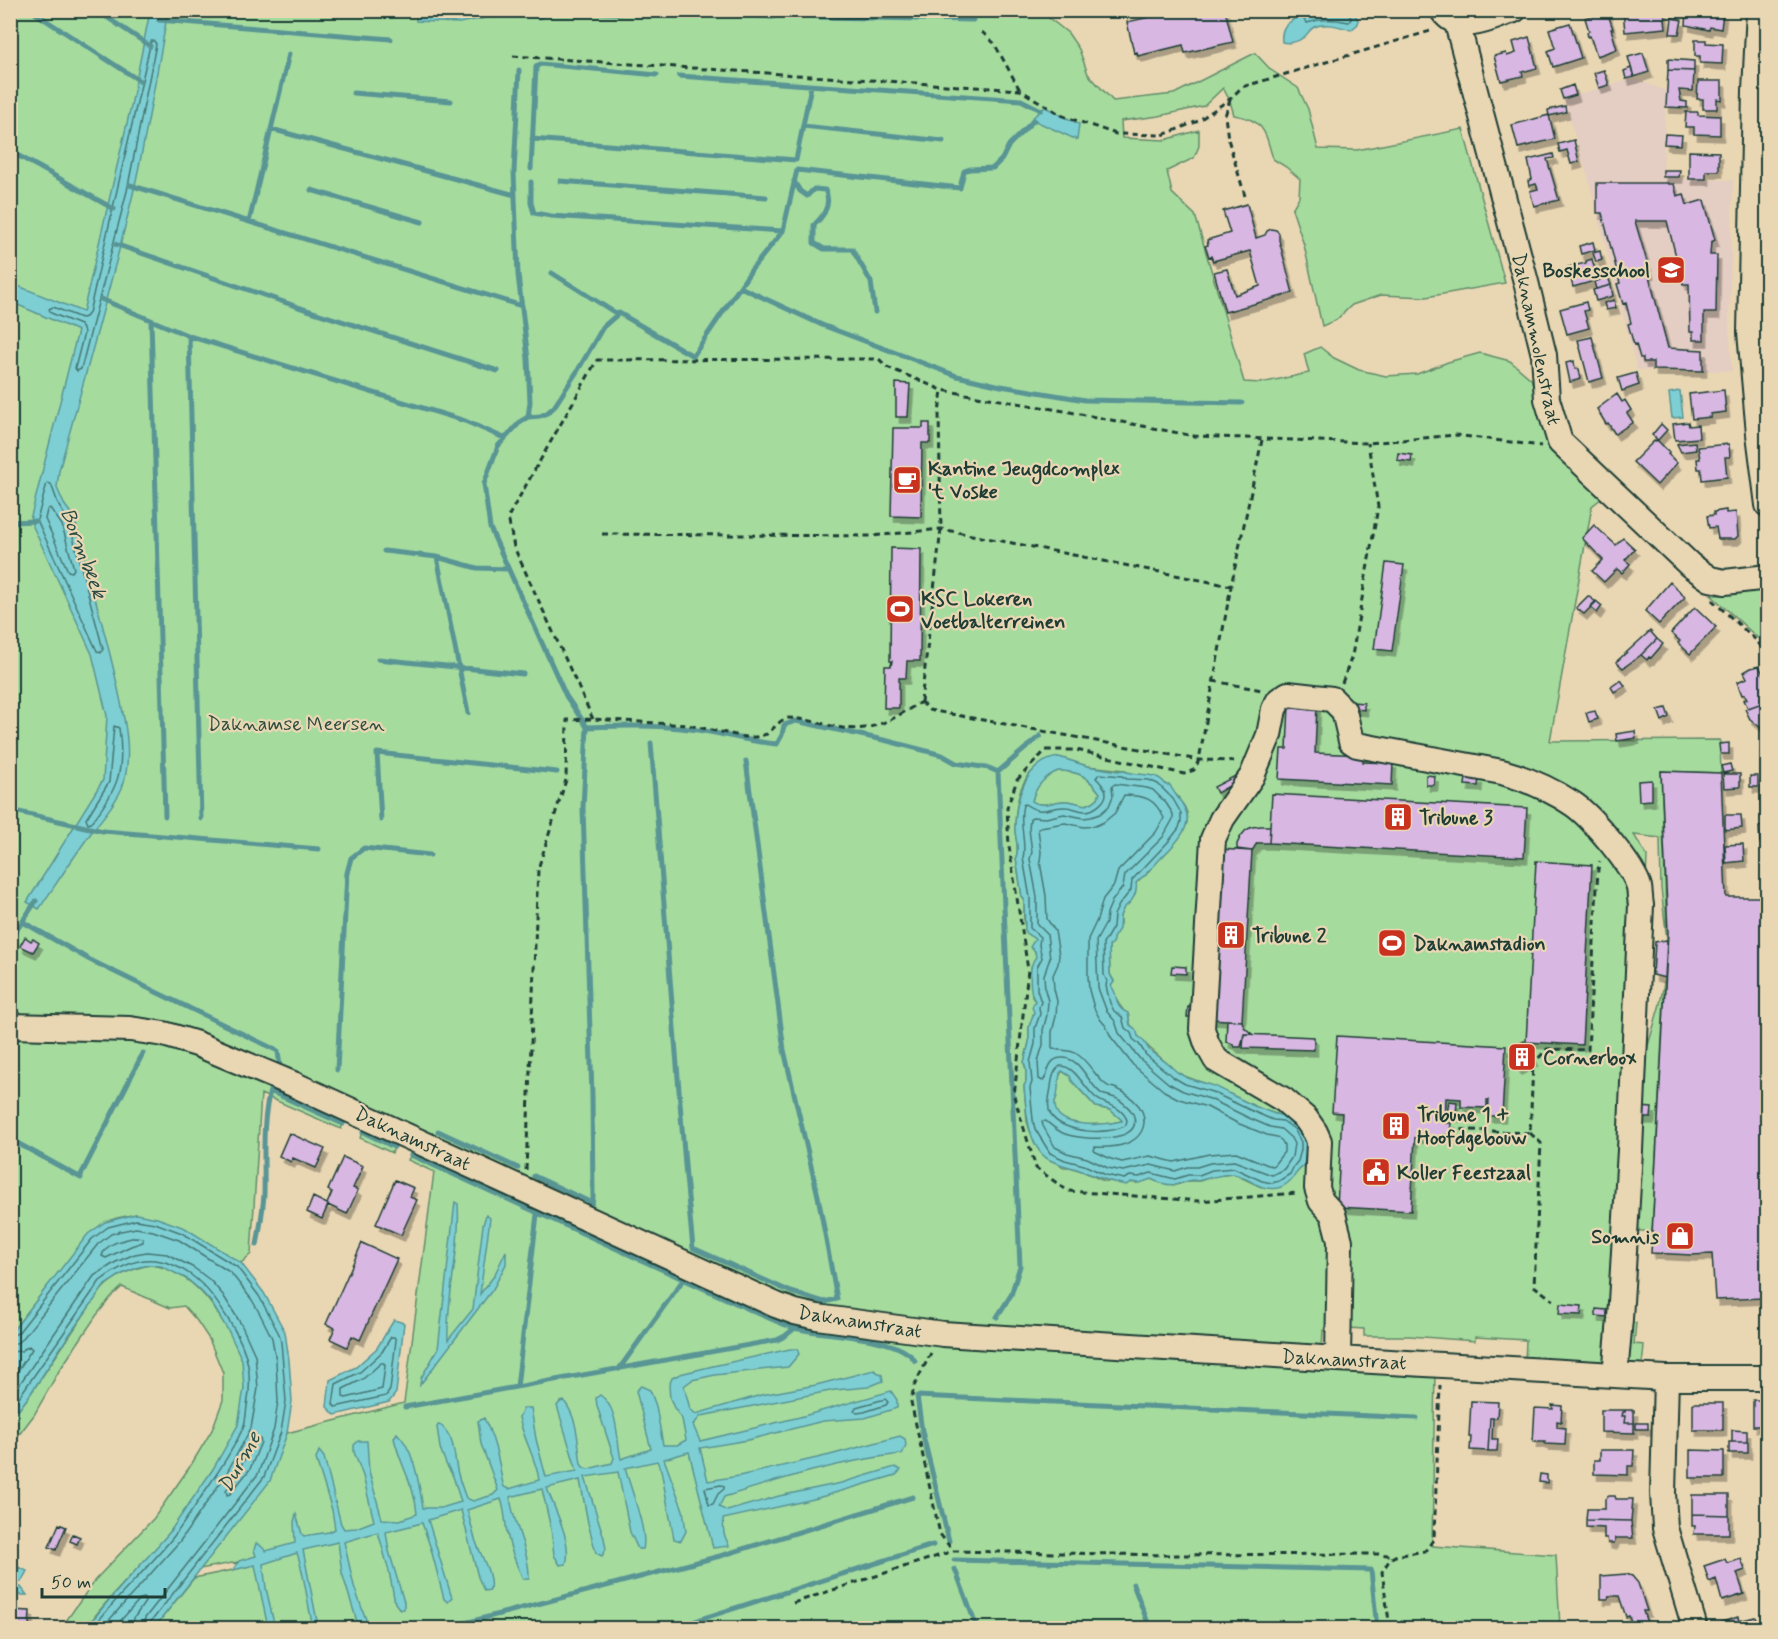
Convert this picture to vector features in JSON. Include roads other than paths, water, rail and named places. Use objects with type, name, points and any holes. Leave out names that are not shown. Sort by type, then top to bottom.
[{"type":"street","points":[[1450,17],[1472,24],[1514,10]]},
{"type":"street","points":[[1759,10],[1761,92],[1750,332],[1767,505]]},
{"type":"street","name":"Daknammolenstraat","points":[[1450,17],[1510,221],[1544,355],[1547,399],[1560,442],[1690,565],[1710,579],[1725,582],[1767,577]]},
{"type":"street","points":[[1338,1359],[1340,1241],[1333,1214],[1321,1201],[1317,1188],[1319,1141],[1315,1131],[1306,1119],[1284,1100],[1216,1060],[1202,1029],[1213,839],[1222,819],[1252,776],[1269,735],[1274,709],[1279,700],[1288,694],[1332,699],[1344,711],[1351,741],[1357,745],[1502,772],[1543,787],[1575,805],[1593,822],[1614,847],[1639,885],[1641,905],[1629,1173],[1615,1375]]},
{"type":"street","name":"Daknamstraat","points":[[10,1026],[130,1029],[181,1039],[293,1084],[795,1312],[817,1317],[943,1334],[1666,1378],[1767,1378]]},
{"type":"street","points":[[1666,1378],[1663,1493],[1665,1528],[1695,1629]]},
{"type":"water","points":[[1303,10],[1353,11],[1358,24],[1351,30],[1323,25],[1312,28],[1299,40],[1290,43],[1282,42],[1285,26]]},
{"type":"water","points":[[150,11],[168,11],[147,125],[125,229],[59,471],[57,488],[64,504],[75,519],[117,684],[128,749],[126,775],[116,800],[84,842],[39,909],[27,902],[103,780],[107,716],[92,654],[30,520],[78,331],[11,302],[11,283],[83,312],[131,106]]},
{"type":"water","points":[[418,11],[433,14],[441,11],[521,11],[459,23],[416,21]]},
{"type":"water","points":[[521,11],[628,11],[622,15],[547,13],[540,19]]},
{"type":"water","points":[[1045,107],[1079,124],[1077,140],[1031,119]]},
{"type":"water","points":[[1680,391],[1683,417],[1672,418],[1669,393]]},
{"type":"water","points":[[1059,757],[1087,766],[1157,777],[1166,785],[1170,785],[1183,806],[1187,823],[1181,836],[1136,883],[1134,897],[1124,907],[1120,916],[1119,929],[1113,938],[1113,943],[1109,946],[1110,974],[1114,982],[1111,986],[1118,1004],[1128,1013],[1130,1025],[1136,1029],[1138,1036],[1150,1051],[1177,1072],[1187,1078],[1214,1086],[1254,1106],[1285,1116],[1298,1124],[1307,1141],[1304,1166],[1285,1185],[1274,1189],[1268,1188],[1233,1174],[1175,1185],[1151,1179],[1126,1185],[1052,1161],[1041,1153],[1036,1145],[1029,1126],[1024,1086],[1026,1069],[1024,1063],[1029,1043],[1029,1027],[1034,1012],[1032,1007],[1035,1001],[1030,979],[1033,961],[1036,957],[1035,951],[1030,947],[1035,939],[1025,930],[1024,899],[1016,857],[1015,818],[1024,784],[1030,774],[1047,760]],"holes":[[[1058,771],[1072,772],[1087,779],[1100,793],[1098,798],[1086,805],[1071,801],[1044,804],[1032,801],[1041,783]],[[1062,1071],[1070,1076],[1096,1107],[1110,1110],[1122,1121],[1083,1124],[1064,1119],[1058,1113],[1055,1103]]]},
{"type":"water","points":[[455,1202],[458,1204],[458,1221],[449,1306],[448,1340],[473,1309],[486,1215],[490,1218],[480,1294],[494,1276],[506,1251],[506,1264],[493,1289],[420,1385],[421,1378],[438,1349]]},
{"type":"water","name":"Durme","points":[[136,1214],[157,1218],[185,1228],[241,1263],[264,1293],[285,1332],[292,1401],[287,1433],[270,1481],[154,1628],[86,1628],[169,1533],[213,1469],[238,1425],[244,1388],[242,1360],[211,1302],[187,1279],[161,1266],[150,1265],[122,1274],[105,1285],[11,1420],[11,1333],[88,1234],[105,1222]]},
{"type":"water","points":[[394,1320],[404,1323],[396,1393],[389,1402],[335,1415],[327,1407],[330,1380],[356,1367],[377,1348]]},
{"type":"water","points":[[797,1349],[799,1354],[788,1367],[715,1375],[692,1380],[684,1386],[690,1409],[696,1414],[761,1395],[816,1385],[874,1370],[882,1375],[883,1381],[868,1387],[835,1390],[701,1416],[693,1425],[700,1441],[800,1417],[891,1391],[897,1400],[897,1408],[865,1418],[823,1421],[748,1440],[700,1448],[708,1481],[830,1455],[900,1436],[905,1439],[906,1446],[902,1454],[835,1465],[724,1497],[719,1507],[727,1511],[895,1467],[901,1470],[896,1475],[814,1499],[723,1519],[724,1534],[729,1546],[713,1548],[689,1452],[664,1459],[683,1510],[686,1531],[681,1541],[674,1539],[661,1470],[657,1461],[625,1468],[641,1521],[643,1549],[638,1549],[630,1532],[618,1472],[585,1477],[606,1549],[602,1556],[596,1553],[580,1480],[547,1488],[567,1546],[566,1564],[560,1565],[554,1555],[542,1489],[510,1497],[527,1559],[529,1579],[523,1579],[508,1539],[501,1499],[467,1510],[475,1539],[490,1577],[490,1590],[484,1591],[478,1577],[461,1510],[428,1520],[452,1598],[448,1602],[444,1599],[422,1523],[386,1532],[389,1551],[404,1602],[404,1609],[400,1610],[395,1603],[378,1532],[344,1542],[354,1586],[369,1628],[359,1628],[342,1573],[338,1542],[303,1550],[318,1626],[313,1627],[297,1553],[263,1564],[275,1628],[268,1628],[255,1565],[233,1570],[239,1561],[256,1556],[254,1550],[256,1543],[266,1551],[295,1543],[296,1514],[304,1536],[335,1529],[332,1510],[316,1459],[319,1451],[324,1457],[344,1529],[356,1528],[374,1521],[363,1476],[354,1452],[354,1445],[358,1441],[367,1441],[369,1472],[382,1519],[400,1520],[417,1514],[413,1494],[394,1438],[397,1433],[412,1458],[423,1508],[441,1508],[461,1502],[453,1476],[440,1448],[437,1427],[439,1424],[451,1440],[466,1498],[473,1501],[493,1495],[498,1490],[481,1444],[478,1421],[484,1418],[495,1446],[504,1487],[509,1489],[539,1480],[519,1417],[524,1408],[531,1408],[546,1477],[577,1471],[557,1406],[564,1401],[575,1423],[581,1464],[588,1469],[612,1463],[614,1458],[597,1406],[596,1398],[600,1395],[614,1415],[621,1459],[651,1449],[636,1391],[641,1386],[650,1390],[656,1406],[663,1445],[677,1445],[686,1440],[682,1419],[670,1398],[669,1386],[672,1378],[680,1374]]},
{"type":"water","points":[[18,1567],[27,1571],[21,1582],[16,1585],[21,1587],[27,1595],[11,1595],[11,1581]]},
{"type":"waterway","points":[[30,10],[140,81]]},
{"type":"waterway","points":[[96,10],[150,46]]},
{"type":"waterway","points":[[693,10],[772,17],[796,10]]},
{"type":"waterway","points":[[811,10],[820,17],[973,20]]},
{"type":"waterway","points":[[159,20],[391,39]]},
{"type":"waterway","points":[[249,222],[289,54]]},
{"type":"waterway","points":[[531,169],[536,67],[540,64],[657,75]]},
{"type":"waterway","points":[[519,70],[514,172],[518,275],[528,359],[530,402],[528,417]]},
{"type":"waterway","points":[[679,76],[1021,100],[1041,110]]},
{"type":"waterway","points":[[532,139],[796,160],[811,86]]},
{"type":"waterway","points":[[353,93],[451,101]]},
{"type":"waterway","points":[[1034,120],[1009,145],[1002,159],[993,168],[964,171],[960,188],[797,170],[783,231],[752,269],[693,356],[619,313],[603,327],[554,407],[540,416],[528,417],[521,421],[498,446],[484,484],[490,528],[566,696],[587,727],[638,726],[701,730],[777,744],[784,725],[796,721],[888,741],[942,755],[956,763],[989,768],[998,772],[1040,736]]},
{"type":"waterway","points":[[803,126],[943,141]]},
{"type":"waterway","points":[[271,129],[515,195]]},
{"type":"waterway","points":[[10,151],[114,209]]},
{"type":"waterway","points":[[560,181],[766,197]]},
{"type":"waterway","points":[[794,181],[800,191],[807,196],[814,189],[825,190],[827,205],[824,214],[814,225],[814,243],[824,249],[852,249],[871,282],[875,312]]},
{"type":"waterway","points":[[531,182],[531,203],[534,213],[783,231]]},
{"type":"waterway","points":[[130,185],[522,306]]},
{"type":"waterway","points":[[311,190],[422,222]]},
{"type":"waterway","points":[[115,244],[304,309],[498,371]]},
{"type":"waterway","points":[[552,273],[617,314]]},
{"type":"waterway","points":[[740,287],[822,325],[957,376],[1085,400],[1242,403]]},
{"type":"waterway","points":[[101,299],[189,336],[465,421],[504,438]]},
{"type":"waterway","points":[[151,320],[165,816]]},
{"type":"waterway","points":[[189,336],[201,819]]},
{"type":"waterway","points":[[10,522],[36,521]]},
{"type":"waterway","points":[[384,551],[437,557],[477,568],[508,569]]},
{"type":"waterway","points":[[437,557],[468,713]]},
{"type":"waterway","points":[[378,659],[523,674]]},
{"type":"waterway","points":[[534,1176],[592,1203],[592,1096],[583,808],[587,727]]},
{"type":"waterway","points":[[651,743],[693,1248],[791,1292],[824,1302],[837,1299],[818,1196],[784,1050],[746,761]]},
{"type":"waterway","points":[[381,820],[377,753],[557,772]]},
{"type":"waterway","points":[[997,1317],[1011,1295],[1020,1266],[998,772]]},
{"type":"waterway","points":[[10,810],[103,831],[319,849]]},
{"type":"waterway","points":[[337,1070],[347,873],[351,858],[364,848],[430,855]]},
{"type":"waterway","name":"Bormbeek","points":[[10,940],[36,901]]},
{"type":"waterway","points":[[23,922],[90,960],[278,1051],[280,1067]]},
{"type":"waterway","points":[[80,1177],[143,1053]]},
{"type":"waterway","points":[[271,1089],[270,1091],[343,1124]]},
{"type":"waterway","points":[[257,1245],[264,1200],[264,1129],[270,1091]]},
{"type":"waterway","points":[[438,1131],[518,1168]]},
{"type":"waterway","points":[[363,1132],[394,1147]]},
{"type":"waterway","points":[[10,1139],[81,1178]]},
{"type":"waterway","points":[[411,1155],[764,1316],[808,1331],[878,1341],[907,1352],[915,1361]]},
{"type":"waterway","points":[[517,1387],[537,1214]]},
{"type":"waterway","points":[[619,1369],[683,1280]]},
{"type":"waterway","points":[[405,1407],[777,1340],[795,1328]]},
{"type":"waterway","points":[[949,1541],[922,1431],[917,1396],[1417,1418]]},
{"type":"waterway","points":[[446,1628],[720,1556],[913,1497]]},
{"type":"waterway","points":[[705,1628],[701,1619],[933,1545]]},
{"type":"waterway","points":[[954,1560],[1371,1570],[1377,1628]]},
{"type":"waterway","points":[[955,1569],[977,1628]]},
{"type":"waterway","points":[[1133,1584],[1150,1628]]},
{"type":"waterway","points":[[675,1628],[701,1619]]},
{"type":"place","name":"Boskesschool","points":[[1671,270]]},
{"type":"place","name":"Kantine Jeugdcomplex 't Voske","points":[[907,480]]},
{"type":"place","name":"KSC Lokeren Voetbalterreinen","points":[[900,609]]},
{"type":"place","name":"Tribune 3","points":[[1398,817]]},
{"type":"place","name":"Tribune 2","points":[[1231,935]]},
{"type":"place","name":"Daknamstadion","points":[[1392,943]]},
{"type":"place","name":"Cornerbox","points":[[1522,1057]]},
{"type":"place","name":"Tribune 1 + Hoofdgebouw","points":[[1396,1126]]},
{"type":"place","name":"Koller Feestzaal","points":[[1376,1172]]},
{"type":"place","name":"Somnis","points":[[1680,1236]]},
{"type":"park label","name":"Daknamse Meersen","points":[[296,723]]}]
